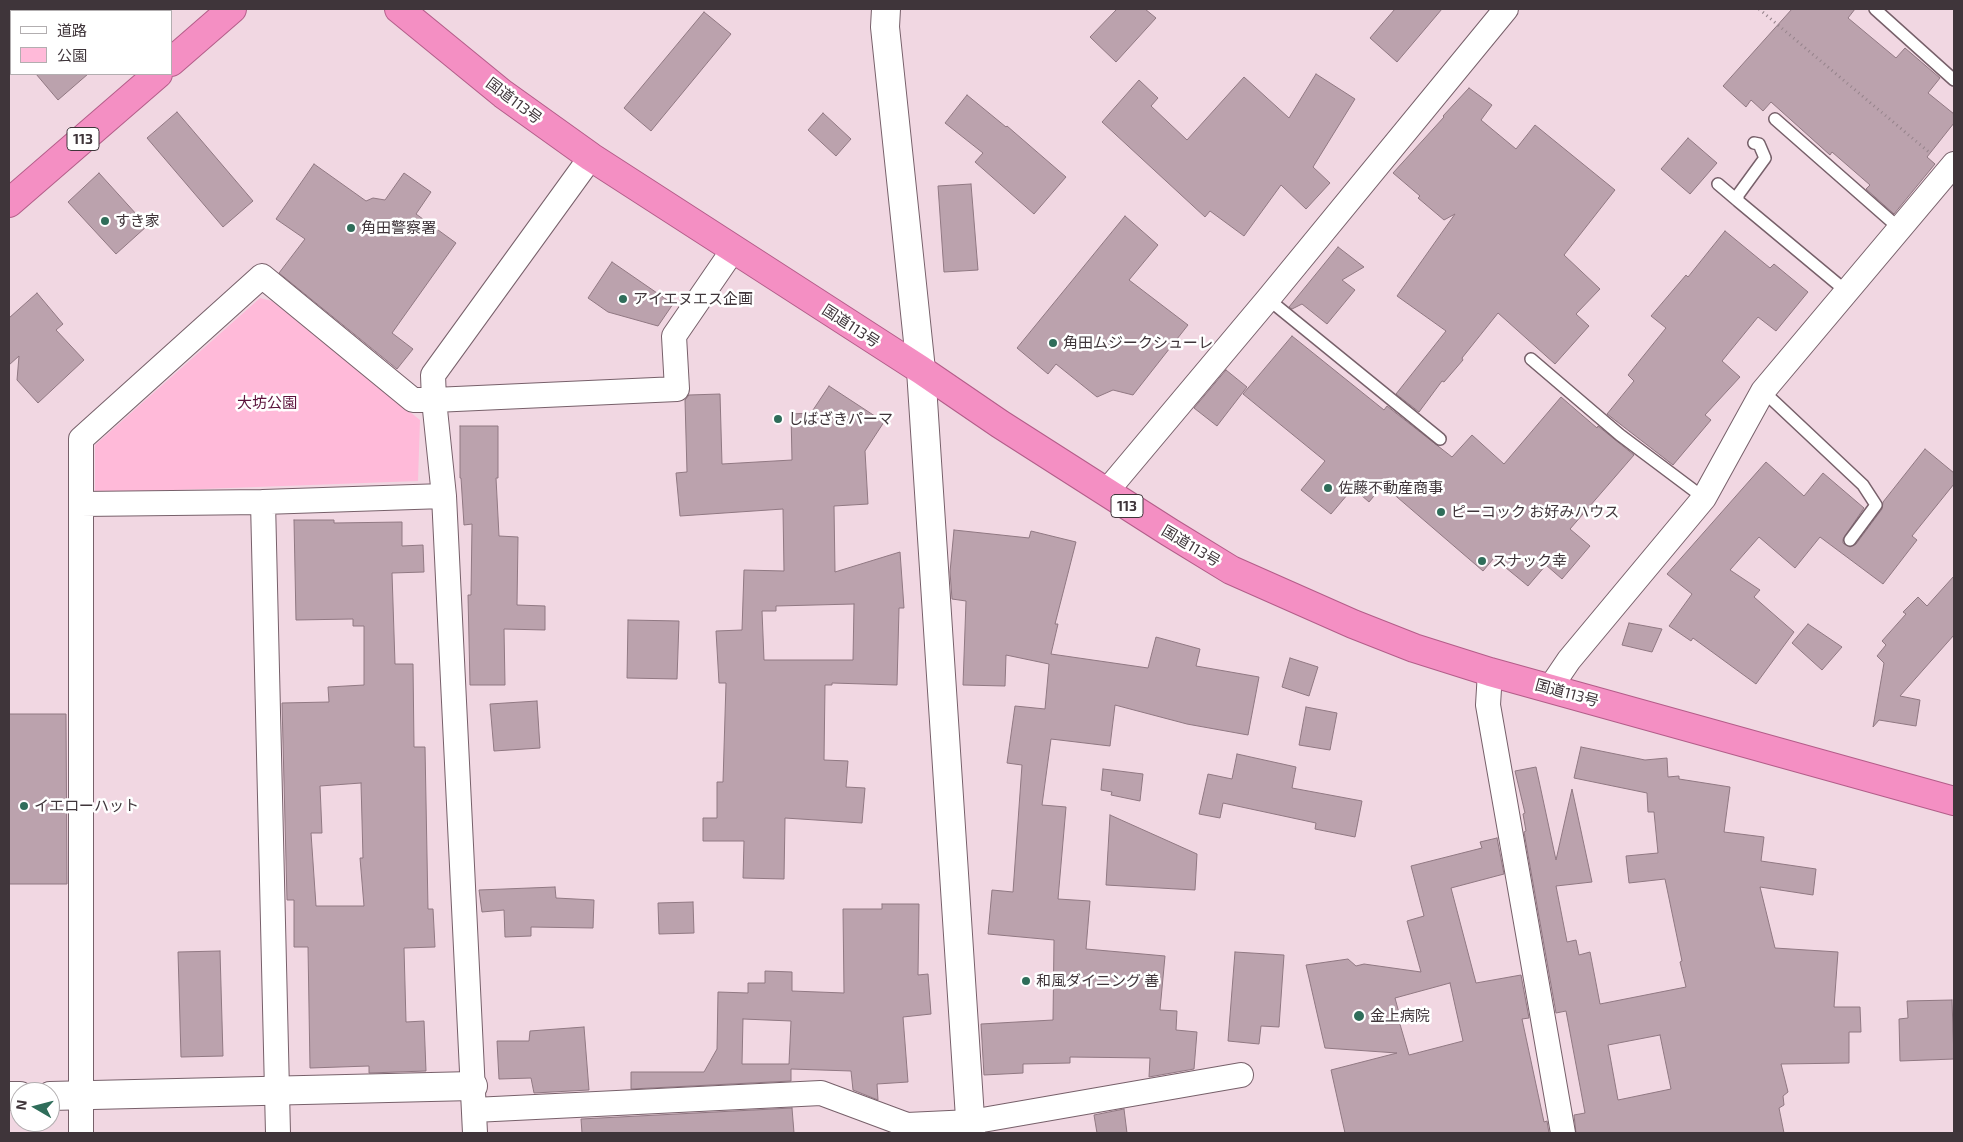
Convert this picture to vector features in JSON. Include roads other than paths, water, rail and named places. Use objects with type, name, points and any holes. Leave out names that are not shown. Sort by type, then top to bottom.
[{"type":"highway","points":[[172,61],[232,9]]},
{"type":"highway","name":"国道113号","points":[[399,9],[503,94],[591,157],[1106,492],[1231,570],[1362,628],[1414,648],[1490,672],[1954,801]]},
{"type":"highway","name":"113","points":[[9,203],[157,75]]},
{"type":"street","points":[[1106,492],[1268,299],[1506,9]]},
{"type":"street","points":[[890,15],[920,370],[971,1128]]},
{"type":"street","points":[[475,1133],[444,496],[433,375],[591,157]]},
{"type":"street","points":[[1550,688],[1569,660],[1704,498],[1763,391],[1952,167]]},
{"type":"street","points":[[81,1133],[81,439],[262,276],[413,400],[677,389],[674,336],[733,250]]},
{"type":"street","points":[[81,504],[263,502],[444,496]]},
{"type":"street","points":[[263,502],[278,1133]]},
{"type":"street","points":[[1490,672],[1488,705],[1563,1133]]},
{"type":"street","points":[[60,1096],[277,1092],[473,1098],[821,1094],[907,1125],[971,1128],[1241,1075]]},
{"type":"lane","points":[[1875,9],[1954,80]]},
{"type":"lane","points":[[1775,119],[1899,228]]},
{"type":"lane","points":[[1738,201],[1738,195],[1765,158],[1759,144],[1754,143]]},
{"type":"lane","points":[[1718,184],[1846,291]]},
{"type":"lane","points":[[1268,299],[1440,439]]},
{"type":"lane","points":[[1532,358],[1620,435],[1704,498]]},
{"type":"lane","points":[[1763,391],[1863,485],[1876,505],[1850,540]]},
{"type":"place","name":"すき家","points":[[105,221]]},
{"type":"place","name":"角田警察署","points":[[351,228]]},
{"type":"place","name":"アイエヌエス企画","points":[[623,299]]},
{"type":"place","name":"角田ムジークシューレ","points":[[1053,343]]},
{"type":"place","name":"しばざきパーマ","points":[[778,419]]},
{"type":"place","name":"佐藤不動産商事","points":[[1328,488]]},
{"type":"place","name":"ピーコック お好みハウス","points":[[1441,512]]},
{"type":"place","name":"スナック幸","points":[[1482,561]]},
{"type":"place","name":"イエローハット","points":[[24,806]]},
{"type":"place","name":"和風ダイニング 善","points":[[1026,981]]},
{"type":"place","name":"金上病院","points":[[1359,1016]]},
{"type":"park label","name":"大坊公園","points":[[267,403]]}]
